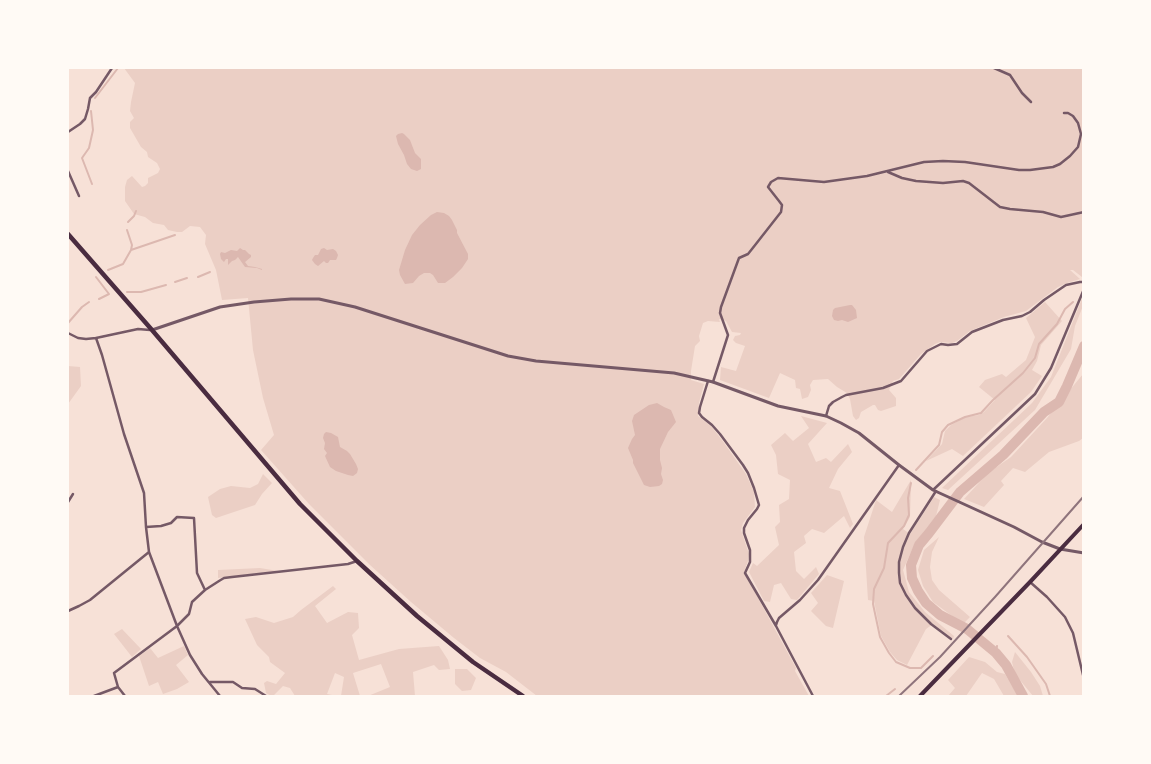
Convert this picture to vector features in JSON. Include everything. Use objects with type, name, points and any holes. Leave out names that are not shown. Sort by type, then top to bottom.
[{"type":"highway","points":[[68,234],[300,504],[416,616],[473,662],[523,696]]},
{"type":"main road","points":[[920,696],[1084,524]]},
{"type":"street","points":[[68,132],[85,119],[90,98],[112,68]]},
{"type":"street","points":[[994,68],[1010,74],[1022,93],[1031,102]]},
{"type":"street","points":[[713,382],[728,335],[720,313],[721,307],[739,258],[748,254],[782,212],[780,201],[768,187],[771,182],[778,178],[824,182],[867,176],[924,162],[943,160],[1018,170],[1054,167],[1070,156],[1078,147],[1081,134],[1078,123],[1073,116],[1064,113]]},
{"type":"street","points":[[68,171],[78,196]]},
{"type":"street","points":[[886,172],[916,181],[969,182],[1000,206],[1010,209],[1043,212],[1061,217],[1084,212]]},
{"type":"street","points":[[826,416],[832,402],[842,396],[883,388],[901,381],[927,351],[941,344],[948,346],[957,344],[972,332],[1003,320],[1022,316],[1066,285],[1084,282]]},
{"type":"street","points":[[951,639],[914,608],[906,595],[900,583],[899,573],[899,562],[903,547],[909,532],[935,491],[1036,394],[1051,368],[1084,289]]},
{"type":"street","points":[[68,333],[78,338],[96,338],[138,329],[152,330],[220,307],[291,299],[319,299],[355,307],[508,356],[674,373],[713,382],[778,406],[826,416],[859,433],[935,491],[1042,542],[1060,549],[1084,553]]},
{"type":"street","points":[[96,338],[124,434],[144,493],[149,552],[190,655],[202,674],[220,696]]},
{"type":"street","points":[[708,381],[700,413],[720,434],[743,465],[754,488],[758,505],[744,528],[750,550],[750,562],[745,573],[813,696]]},
{"type":"street","points":[[776,626],[779,618],[800,600],[818,580],[899,465]]},
{"type":"street","points":[[68,502],[73,494]]},
{"type":"street","points":[[146,527],[171,523],[177,517],[194,518],[197,572],[204,590]]},
{"type":"street","points":[[68,611],[90,600],[149,552]]},
{"type":"street","points":[[125,696],[118,687],[114,673],[177,626],[189,614],[192,602],[204,590],[224,578],[348,564],[357,561]]},
{"type":"street","points":[[1030,582],[1053,602],[1065,617],[1073,633],[1084,679]]},
{"type":"street","points":[[210,682],[233,682],[242,688],[255,689],[266,696]]},
{"type":"street","points":[[94,696],[118,687]]},
{"type":"shaded area","points":[[124,68],[1083,68],[1083,276],[1070,270],[1080,279],[1058,287],[1026,311],[1004,317],[970,331],[952,343],[940,342],[935,344],[921,354],[899,379],[893,381],[889,390],[896,398],[896,406],[881,411],[873,405],[861,412],[856,420],[853,416],[847,393],[828,379],[813,380],[808,397],[802,399],[800,389],[796,388],[795,380],[780,373],[769,398],[720,380],[721,367],[736,371],[745,346],[733,340],[735,336],[741,333],[732,332],[726,321],[719,319],[720,322],[708,321],[703,323],[699,336],[700,341],[695,346],[691,371],[691,380],[704,384],[698,416],[711,426],[722,440],[746,474],[754,492],[755,507],[743,523],[741,530],[749,554],[744,572],[809,696],[537,696],[506,672],[480,658],[411,602],[370,565],[309,504],[261,450],[274,435],[263,398],[253,350],[248,298],[222,300],[216,270],[205,244],[206,235],[200,227],[190,226],[182,232],[168,230],[164,225],[153,223],[145,217],[134,214],[125,201],[127,180],[132,176],[142,187],[145,186],[148,183],[148,178],[158,173],[160,169],[157,163],[148,157],[147,152],[141,147],[130,128],[130,122],[134,118],[130,111],[135,83]]},
{"type":"shaded area","points":[[402,133],[410,140],[415,153],[421,159],[421,169],[417,171],[411,169],[407,164],[398,144],[396,136]]},
{"type":"shaded area","points":[[437,212],[444,213],[452,220],[468,254],[468,259],[462,268],[445,283],[438,283],[433,275],[424,273],[413,283],[405,284],[399,270],[405,250],[412,235],[420,225]]},
{"type":"shaded area","points":[[240,248],[251,255],[245,262],[248,266],[262,270],[245,267],[238,257],[228,265],[228,259],[224,262],[221,259],[221,252],[237,251]]},
{"type":"shaded area","points":[[324,248],[336,251],[337,258],[336,260],[330,260],[328,263],[324,261],[318,266],[312,260]]},
{"type":"shaded area","points":[[1083,296],[1083,306],[1075,326],[1071,349],[1035,410],[948,490],[942,488],[1032,403],[1051,377]]},
{"type":"shaded area","points":[[1045,302],[1062,321],[1041,345],[1037,361],[1032,370],[1042,376],[1031,392],[963,456],[952,449],[926,461],[942,444],[945,431],[951,425],[966,417],[979,415],[995,400],[979,387],[985,380],[1002,374],[1006,377],[1026,360],[1035,337],[1026,318]]},
{"type":"shaded area","points":[[852,305],[856,310],[857,318],[848,322],[834,320],[832,316],[835,308]]},
{"type":"shaded area","points":[[68,366],[80,367],[81,386],[68,404]]},
{"type":"shaded area","points":[[1083,374],[1083,438],[1049,452],[1025,472],[1013,468],[1001,481],[1004,485],[984,507],[964,499],[988,473],[1011,457],[1047,418]]},
{"type":"shaded area","points":[[657,403],[671,410],[676,422],[668,432],[660,449],[662,484],[650,487],[644,485],[628,448],[635,435],[632,421],[634,415],[649,405]]},
{"type":"shaded area","points":[[801,416],[827,423],[808,444],[816,462],[826,458],[831,462],[848,444],[852,452],[838,469],[829,488],[840,491],[853,524],[850,528],[844,516],[824,533],[812,529],[804,536],[806,543],[794,552],[796,571],[804,579],[816,567],[819,574],[797,600],[791,599],[781,583],[774,585],[770,602],[764,601],[749,572],[753,563],[757,566],[779,545],[775,527],[780,522],[779,505],[789,499],[790,480],[778,474],[776,455],[771,445],[785,433],[793,441],[809,428]]},
{"type":"shaded area","points":[[326,432],[338,437],[340,447],[350,454],[358,469],[357,473],[353,476],[336,471],[330,467],[325,456],[327,453],[324,449],[325,443],[323,438]]},
{"type":"shaded area","points":[[263,474],[272,483],[255,505],[216,518],[212,515],[208,497],[220,489],[231,486],[250,488],[258,484]]},
{"type":"shaded area","points":[[911,480],[910,517],[903,529],[910,534],[934,497],[940,500],[936,516],[915,543],[903,570],[909,592],[925,612],[954,636],[953,639],[933,624],[926,629],[907,665],[897,660],[890,652],[881,636],[874,601],[868,600],[864,537],[876,500],[892,512]]},
{"type":"shaded area","points":[[939,537],[932,552],[930,567],[932,580],[939,590],[970,617],[963,624],[933,602],[923,586],[918,570],[924,550]]},
{"type":"shaded area","points":[[260,568],[278,571],[218,578],[218,570]]},
{"type":"shaded area","points":[[827,575],[844,581],[833,628],[826,626],[811,611],[818,603],[811,593]]},
{"type":"shaded area","points":[[333,586],[336,589],[315,606],[327,623],[348,612],[358,613],[359,628],[352,635],[359,660],[399,649],[439,646],[448,660],[450,669],[439,670],[434,665],[413,672],[415,696],[368,696],[390,687],[381,664],[353,673],[360,696],[341,696],[344,677],[335,673],[327,694],[337,696],[295,696],[290,688],[283,686],[273,696],[266,693],[264,683],[267,681],[276,684],[285,673],[270,662],[269,657],[257,645],[245,619],[256,617],[274,623],[293,617]]},
{"type":"shaded area","points":[[122,629],[141,649],[132,657],[114,634]]},
{"type":"shaded area","points":[[184,646],[188,655],[176,665],[189,682],[163,694],[158,682],[149,686],[139,656],[150,648],[158,658]]},
{"type":"shaded area","points":[[1015,652],[1040,686],[1043,696],[1033,696],[1015,674],[1012,662]]},
{"type":"shaded area","points":[[969,657],[985,662],[997,672],[1005,674],[1018,696],[1004,696],[994,679],[982,673],[966,696],[948,696],[955,688],[948,680]]},
{"type":"shaded area","points":[[455,669],[467,669],[476,678],[471,690],[462,691],[455,684]]},
{"type":"waterway","points":[[95,98],[118,68]]},
{"type":"waterway","points":[[91,111],[93,130],[89,148],[82,158],[92,184]]},
{"type":"waterway","points":[[128,222],[136,211]]},
{"type":"waterway","points":[[108,270],[123,264],[131,250],[132,245],[127,230]]},
{"type":"waterway","points":[[131,250],[175,235]]},
{"type":"waterway","points":[[198,277],[210,272]]},
{"type":"waterway","points":[[96,277],[109,294],[99,299]]},
{"type":"waterway","points":[[175,282],[187,278]]},
{"type":"waterway","points":[[127,292],[141,292],[166,285]]},
{"type":"waterway","points":[[68,323],[89,302]]},
{"type":"waterway","points":[[916,470],[939,445],[942,432],[948,425],[965,417],[981,413],[1023,373],[1035,358],[1039,344],[1057,324],[1065,309],[1073,302]]},
{"type":"waterway","points":[[1023,696],[1006,665],[996,653],[967,629],[940,615],[926,603],[912,578],[911,565],[919,545],[960,492],[1003,455],[1044,412],[1059,402],[1084,346]]},
{"type":"waterway","points":[[911,483],[908,498],[909,515],[904,526],[888,543],[884,568],[874,589],[873,604],[880,637],[896,662],[910,668],[921,668],[933,656]]},
{"type":"waterway","points":[[1008,636],[1027,657],[1046,684],[1050,696]]},
{"type":"waterway","points":[[996,653],[997,646]]},
{"type":"waterway","points":[[886,696],[895,689]]},
{"type":"railway","points":[[899,696],[940,657],[1084,496]]}]
